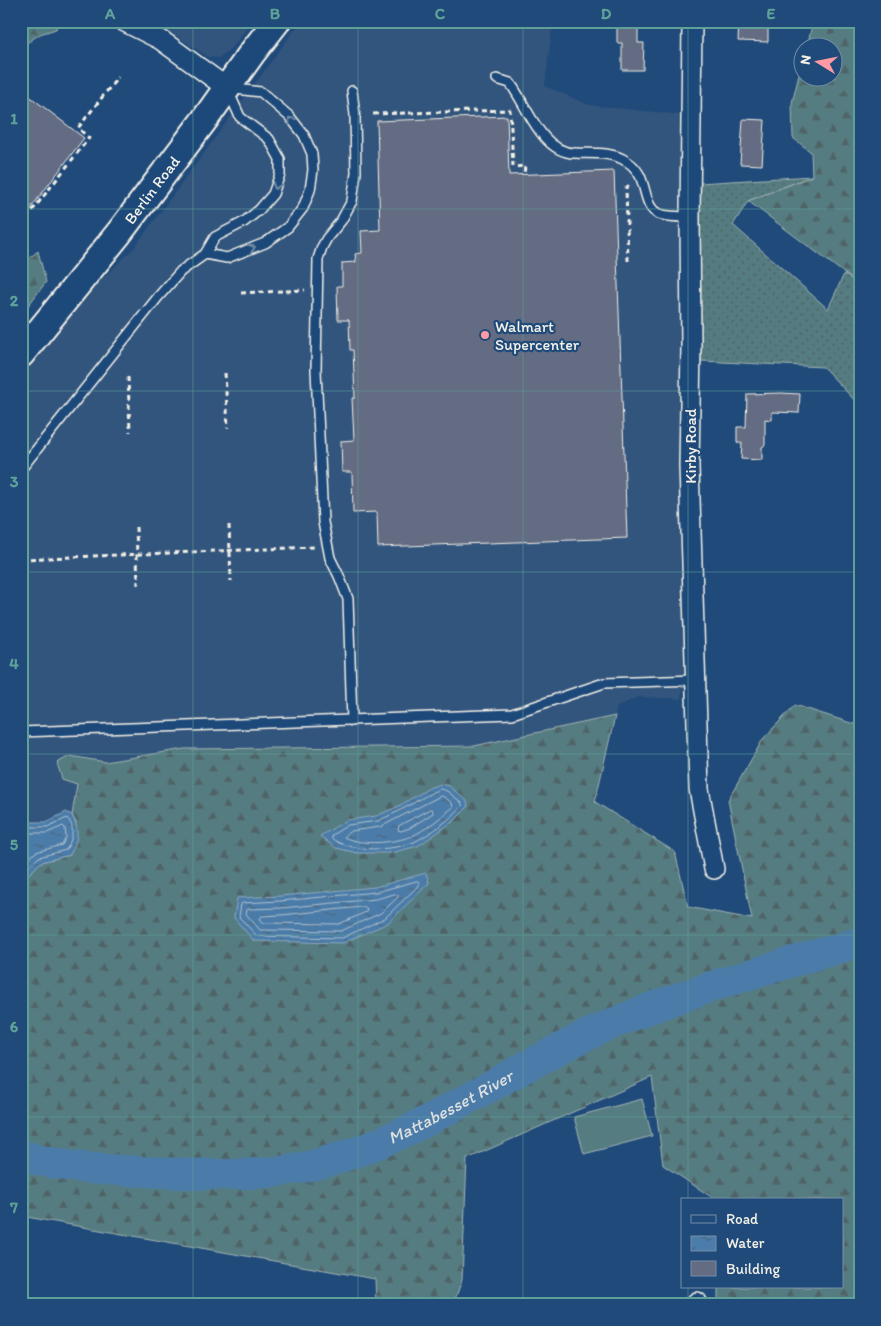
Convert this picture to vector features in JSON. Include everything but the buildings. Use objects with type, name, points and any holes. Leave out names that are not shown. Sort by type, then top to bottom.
[{"type":"main road","name":"Berlin Road","points":[[21,354],[119,233],[277,21]]},
{"type":"street","points":[[123,21],[161,40],[227,88]]},
{"type":"street","name":"Kirby Road","points":[[692,21],[690,218],[692,346],[689,466],[700,789],[714,869]]},
{"type":"lane","points":[[497,79],[510,83],[542,134],[560,150],[572,153],[596,153],[624,159],[639,174],[654,211],[660,214],[690,218]]},
{"type":"lane","points":[[21,469],[180,271],[205,254],[215,237],[244,222],[274,194],[280,174],[280,159],[269,139],[240,117],[227,88]]},
{"type":"lane","points":[[205,254],[227,258],[265,243],[288,227],[303,208],[310,190],[313,170],[312,154],[304,135],[290,117],[261,92],[227,88]]},
{"type":"lane","points":[[352,91],[355,115],[356,173],[352,201],[341,221],[327,238],[318,259],[316,370],[322,522],[330,558],[348,600],[352,721]]},
{"type":"lane","points":[[21,732],[512,714],[604,683],[696,680]]},
{"type":"path","points":[[21,225],[89,138],[78,128],[118,77]]},
{"type":"path","points":[[373,114],[510,110],[513,167],[525,166],[524,175]]},
{"type":"path","points":[[628,262],[626,188],[639,174]]},
{"type":"path","points":[[241,293],[305,290]]},
{"type":"path","points":[[225,373],[228,428]]},
{"type":"path","points":[[128,376],[130,432]]},
{"type":"path","points":[[229,525],[231,581]]},
{"type":"path","points":[[136,527],[138,585]]},
{"type":"path","points":[[21,559],[316,547]]},
{"type":"shaded area","points":[[149,21],[252,21],[234,45],[219,58],[208,57],[169,31]]},
{"type":"shaded area","points":[[301,21],[553,21],[545,86],[589,105],[681,115],[680,563],[687,645],[681,699],[638,697],[617,707],[615,716],[474,746],[184,749],[105,762],[70,756],[77,784],[72,815],[66,812],[46,822],[21,822],[21,376],[84,297],[134,248]]},
{"type":"green space","points":[[21,21],[59,21],[56,29],[40,34],[21,47]]},
{"type":"green space","points":[[813,21],[860,21],[860,285],[748,201],[812,176],[811,152],[793,138],[792,103],[796,88],[844,88],[844,38],[809,38]]},
{"type":"green space","points":[[812,176],[748,201],[733,225],[828,309],[844,274],[860,285],[860,406],[823,367],[701,361],[699,183]]},
{"type":"green space","points":[[38,251],[46,282],[21,315],[21,262],[23,263]]},
{"type":"green space","points":[[795,705],[860,726],[860,1305],[718,1305],[718,1288],[844,1288],[844,1198],[713,1198],[663,1165],[652,1077],[467,1159],[462,1280],[453,1305],[376,1305],[375,1279],[21,1216],[21,882],[41,862],[70,855],[76,823],[72,815],[77,784],[62,779],[57,763],[70,756],[105,762],[184,749],[474,746],[615,716],[595,802],[675,852],[688,907],[752,919],[728,800],[763,739]]},
{"type":"green space","points":[[642,1099],[652,1136],[584,1154],[574,1117]]},
{"type":"water","points":[[441,784],[449,786],[467,801],[468,807],[454,821],[418,846],[391,853],[357,853],[336,848],[320,836],[347,820],[376,816],[397,807],[431,787]]},
{"type":"water","points":[[66,812],[72,815],[77,831],[75,844],[70,855],[41,862],[21,882],[21,822],[46,822]]},
{"type":"water","points":[[426,873],[429,883],[388,923],[343,943],[254,941],[234,918],[237,898],[375,887]]},
{"type":"waterway","name":"Mattabesset River","points":[[21,1155],[37,1160],[87,1168],[171,1173],[245,1174],[300,1168],[339,1158],[378,1144],[415,1127],[561,1048],[630,1016],[695,992],[860,942]]},
{"type":"place","name":"Walmart Supercenter","points":[[485,335]]}]
